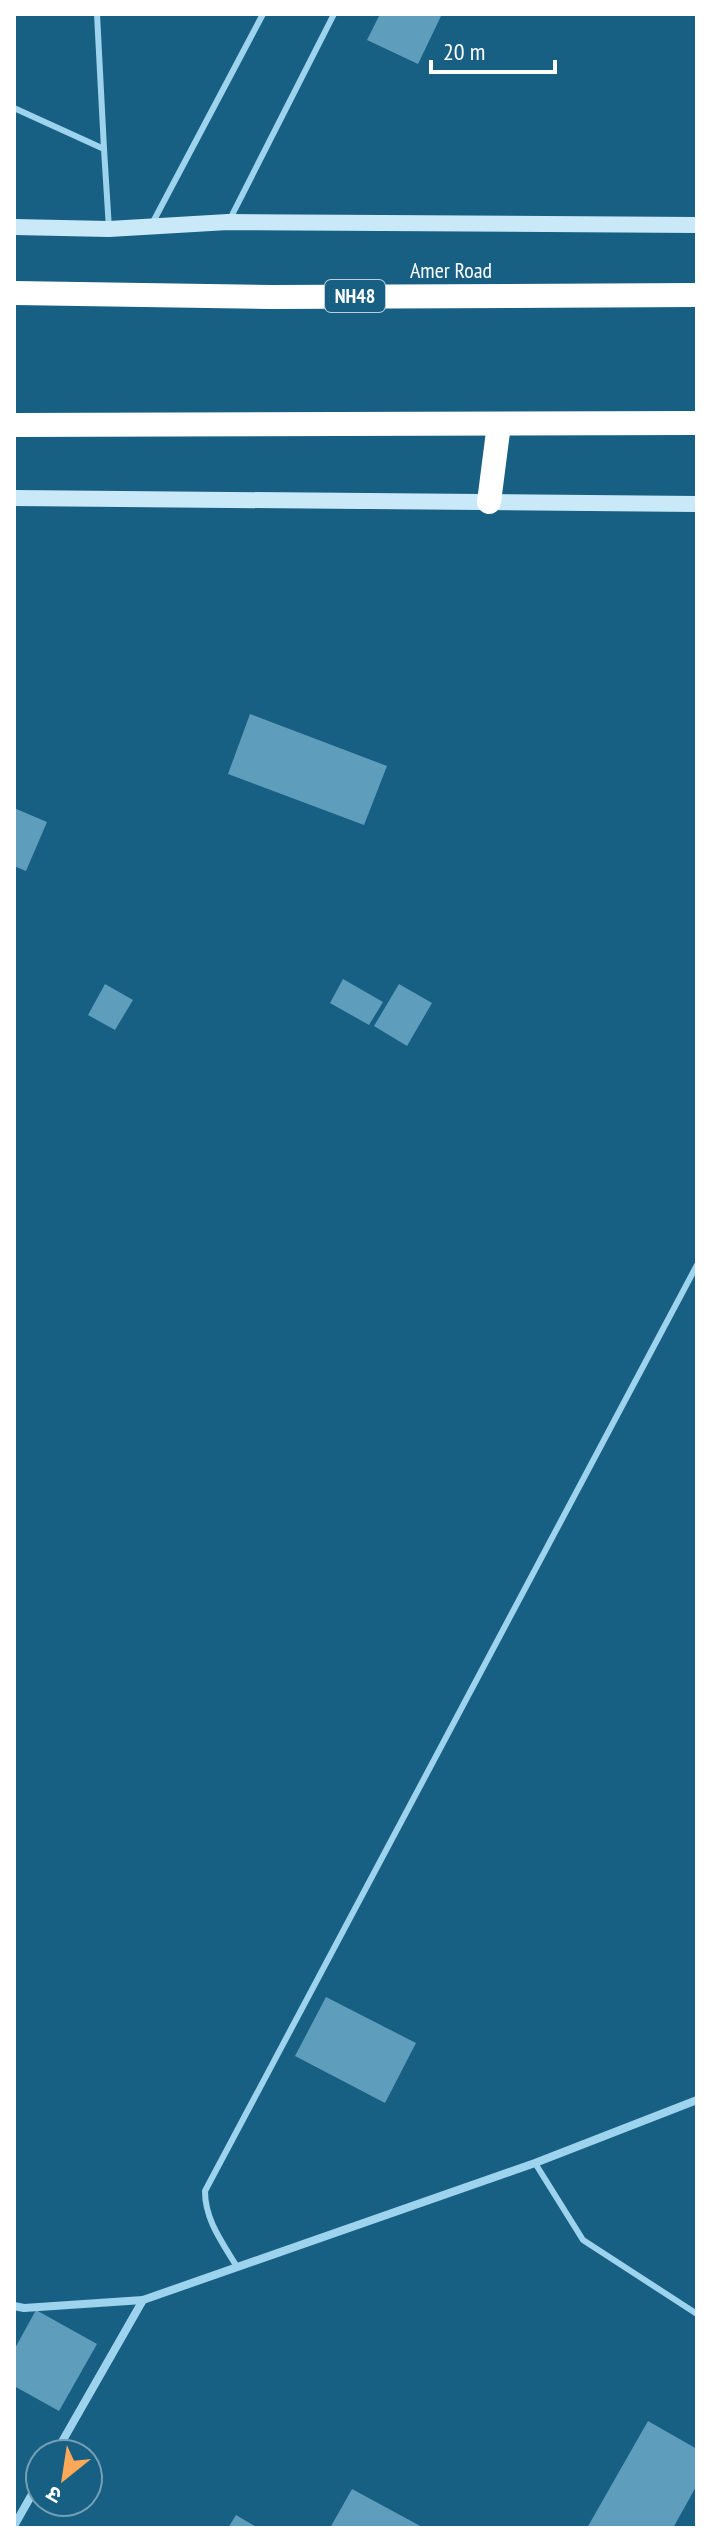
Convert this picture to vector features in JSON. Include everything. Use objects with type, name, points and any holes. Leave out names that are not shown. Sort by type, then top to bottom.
[{"type":"highway","name":"Amer Road","points":[[14,293],[271,297],[697,295]]},
{"type":"highway","points":[[14,425],[697,423]]},
{"type":"highway","points":[[489,502],[499,424]]},
{"type":"street","points":[[14,227],[109,229],[228,222],[697,225]]},
{"type":"street","points":[[14,498],[697,504]]},
{"type":"street","points":[[14,2306],[24,2308],[143,2300],[535,2163],[697,2100]]},
{"type":"street","points":[[64,2438],[143,2300]]},
{"type":"street","points":[[14,2526],[24,2508]]},
{"type":"lane","points":[[97,14],[109,229]]},
{"type":"lane","points":[[151,226],[263,14]]},
{"type":"lane","points":[[228,222],[334,14]]},
{"type":"lane","points":[[14,108],[104,149]]},
{"type":"lane","points":[[237,2267],[212,2226],[205,2207],[205,2191],[697,1265]]},
{"type":"lane","points":[[535,2163],[583,2240],[697,2314]]},
{"type":"building","points":[[380,14],[442,14],[418,64],[367,40]]},
{"type":"building","points":[[250,714],[387,766],[364,825],[228,774]]},
{"type":"building","points":[[14,808],[47,822],[26,871],[14,866]]},
{"type":"building","points":[[343,979],[383,1002],[369,1025],[330,1003]]},
{"type":"building","points":[[105,984],[133,1000],[115,1030],[88,1015]]},
{"type":"building","points":[[399,984],[432,1003],[407,1046],[374,1026]]},
{"type":"building","points":[[326,1997],[416,2043],[385,2103],[295,2056]]},
{"type":"building","points":[[36,2310],[97,2344],[59,2411],[14,2386],[14,2350]]},
{"type":"building","points":[[648,2421],[697,2449],[697,2485],[673,2528],[587,2528]]},
{"type":"building","points":[[352,2489],[424,2528],[330,2528]]},
{"type":"building","points":[[236,2515],[258,2528],[228,2528]]}]
